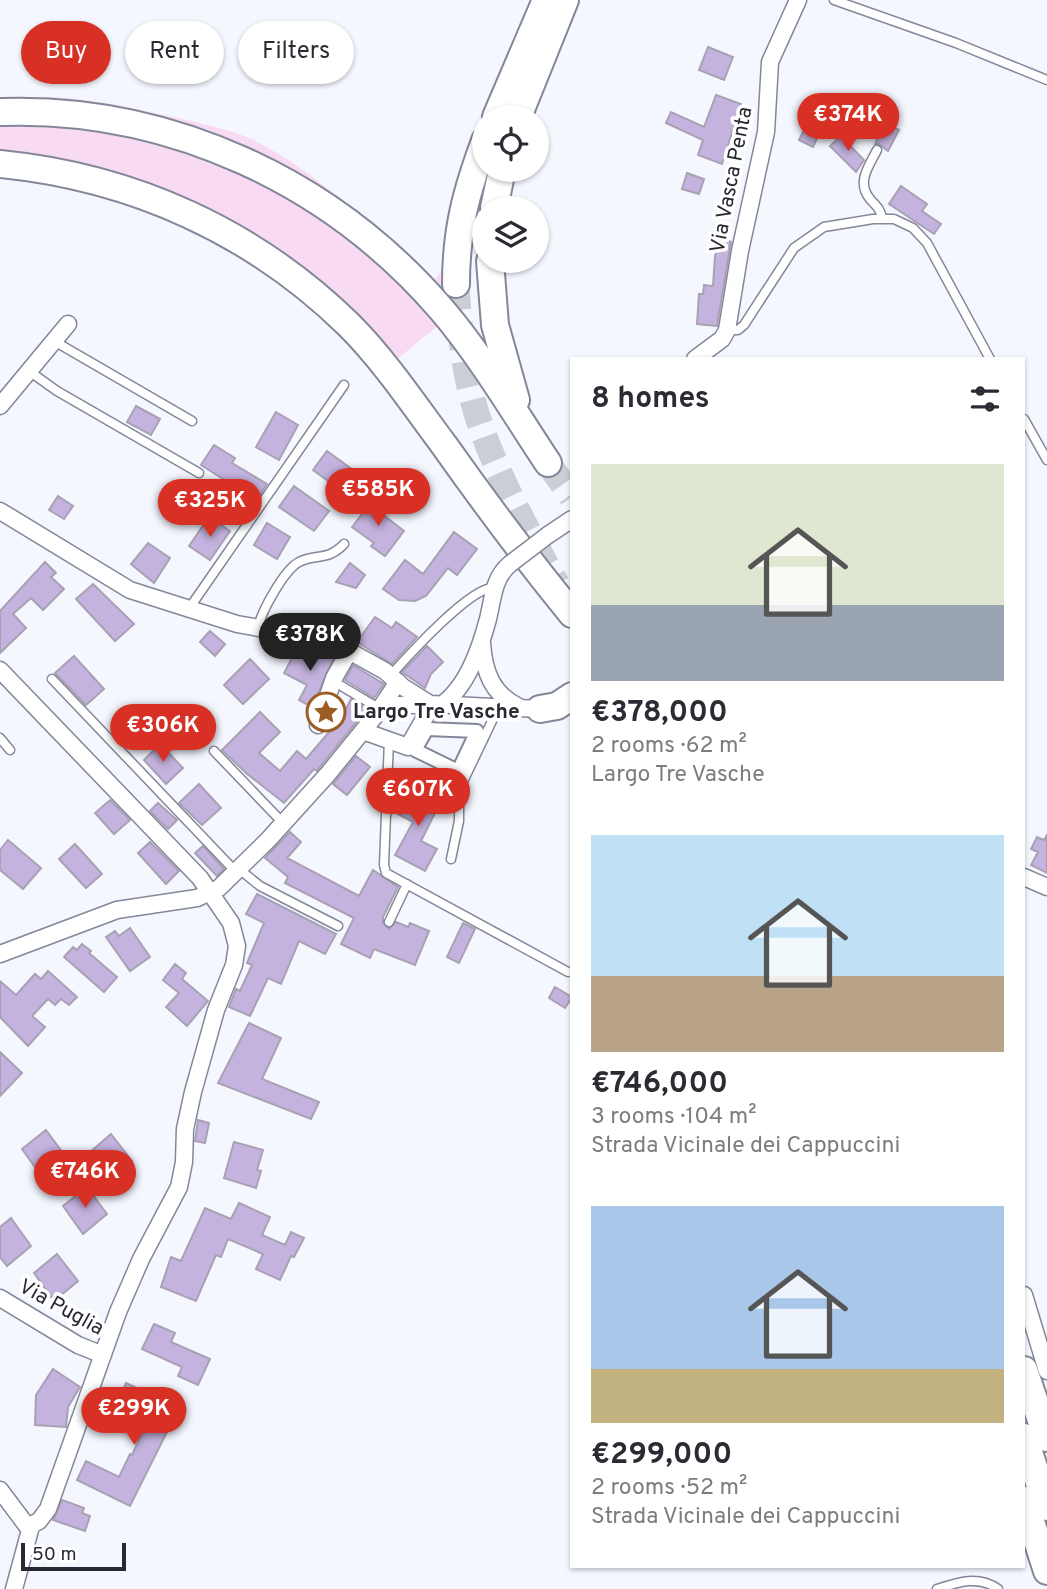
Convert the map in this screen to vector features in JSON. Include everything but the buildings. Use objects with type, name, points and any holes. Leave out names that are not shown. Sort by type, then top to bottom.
[{"type":"highway","points":[[501,105],[546,0]]},
{"type":"highway","points":[[522,105],[565,0]]},
{"type":"highway","points":[[0,112],[73,115],[134,124],[182,136],[236,156],[304,191],[390,257],[430,297],[464,339],[548,463]]},
{"type":"highway","points":[[0,164],[85,177],[135,191],[219,228],[291,275],[350,326],[378,358],[570,611]]},
{"type":"highway","points":[[456,284],[456,244],[460,217],[472,181]]},
{"type":"highway","points":[[491,273],[495,325],[525,428]]},
{"type":"highway","points":[[531,708],[557,706],[570,697]]},
{"type":"highway","points":[[531,708],[570,714]]},
{"type":"highway","points":[[1025,1373],[1047,1438]]},
{"type":"highway","points":[[1025,1440],[1047,1507]]},
{"type":"highway","points":[[1025,1505],[1030,1532],[1047,1571]]},
{"type":"street","name":"Via Vasca Penta","points":[[727,330],[741,243],[766,132],[770,62],[798,0]]},
{"type":"street","points":[[0,405],[68,324]]},
{"type":"street","points":[[698,357],[722,339],[727,330]]},
{"type":"street","points":[[0,511],[124,587],[188,610],[258,628],[323,638],[350,650],[436,705]]},
{"type":"street","points":[[363,731],[408,747],[417,738],[427,729],[477,731],[472,751],[458,771],[415,750],[417,738],[436,705],[462,682],[481,641],[500,573],[570,520]]},
{"type":"street","points":[[481,641],[484,667],[493,686],[504,699],[531,708]]},
{"type":"street","points":[[317,724],[333,681],[350,650]]},
{"type":"street","points":[[0,670],[201,878],[235,931],[235,961],[216,1010],[193,1091],[179,1187],[141,1259],[103,1355],[48,1509],[39,1521],[29,1526]]},
{"type":"street","points":[[0,954],[117,910],[197,898],[211,893],[283,823],[363,731],[381,707],[395,679]]},
{"type":"street","points":[[381,707],[436,705],[531,708]]},
{"type":"street","points":[[1025,877],[1047,887]]},
{"type":"street","name":"Via Puglia","points":[[0,1298],[78,1345],[103,1355]]},
{"type":"street","points":[[1025,1298],[1047,1371]]},
{"type":"street","points":[[0,1490],[29,1526],[30,1537],[13,1589]]},
{"type":"lane","points":[[834,0],[956,43],[1047,80]]},
{"type":"lane","points":[[877,150],[864,174],[863,182],[868,195],[880,209],[882,218]]},
{"type":"lane","points":[[727,330],[738,330],[746,323],[800,242],[831,225],[882,218],[902,222],[925,239],[989,357]]},
{"type":"lane","points":[[54,341],[192,421]]},
{"type":"lane","points":[[29,371],[57,391],[199,473]]},
{"type":"lane","points":[[188,610],[344,385]]},
{"type":"lane","points":[[1025,421],[1047,460]]},
{"type":"lane","points":[[258,628],[267,604],[294,566],[303,560],[328,556],[344,544]]},
{"type":"lane","points":[[395,679],[423,640],[478,591],[494,588]]},
{"type":"lane","points":[[52,679],[237,870],[254,883],[338,926]]},
{"type":"lane","points":[[333,681],[381,707]]},
{"type":"lane","points":[[451,859],[459,821],[459,790],[472,751],[492,721],[493,707]]},
{"type":"lane","points":[[0,738],[10,750]]},
{"type":"lane","points":[[389,740],[384,867],[387,873],[568,972]]},
{"type":"lane","points":[[214,751],[283,823]]},
{"type":"lane","points":[[388,922],[407,884]]},
{"type":"lane","points":[[937,1589],[971,1581],[984,1582],[998,1589]]},
{"type":"shaded area","points":[[51,97],[101,102],[192,121],[234,132],[263,145],[330,190],[433,281],[447,265],[447,285],[424,306],[440,324],[396,360],[351,342],[288,283],[208,234],[112,194],[0,175],[0,99]]},
{"type":"tunnel","points":[[456,284],[466,370],[479,421],[504,483],[557,584]]},
{"type":"tunnel","points":[[548,463],[570,494]]},
{"type":"place","name":"Largo Tre Vasche","points":[[326,712]]}]
